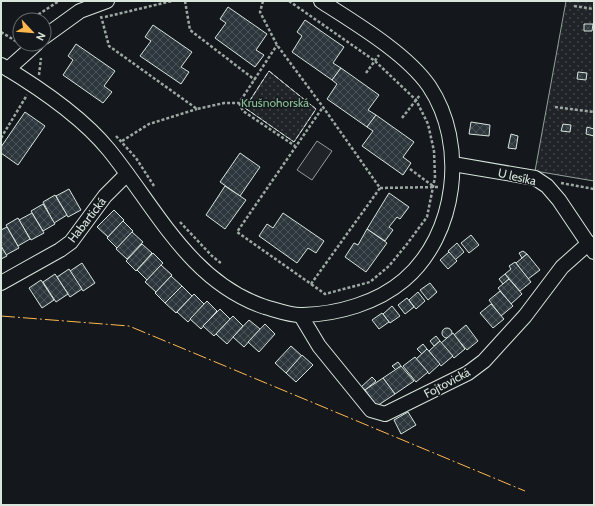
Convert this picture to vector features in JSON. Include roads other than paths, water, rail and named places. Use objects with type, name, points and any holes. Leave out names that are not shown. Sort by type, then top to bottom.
[{"type":"street","points":[[4,67],[38,83],[81,120],[109,150],[178,244],[213,280],[226,288],[264,306],[301,316],[344,310],[364,303],[384,293],[403,281],[420,263],[434,240],[445,215],[451,188],[451,137],[442,112],[429,86],[412,66],[364,29],[321,1]]},
{"type":"street","points":[[52,31],[80,11],[103,3]]},
{"type":"street","points":[[4,67],[32,52]]},
{"type":"street","name":"U lesíka","points":[[452,164],[535,178],[546,186],[559,200],[591,248]]},
{"type":"street","name":"Habartická","points":[[1,283],[72,242],[105,196],[127,174]]},
{"type":"street","name":"Fojtovická","points":[[301,316],[318,346],[371,410],[385,414],[468,373],[484,361],[525,316],[562,267],[591,248]]},
{"type":"park label","name":"Krušnohorská","points":[[275,103]]}]
